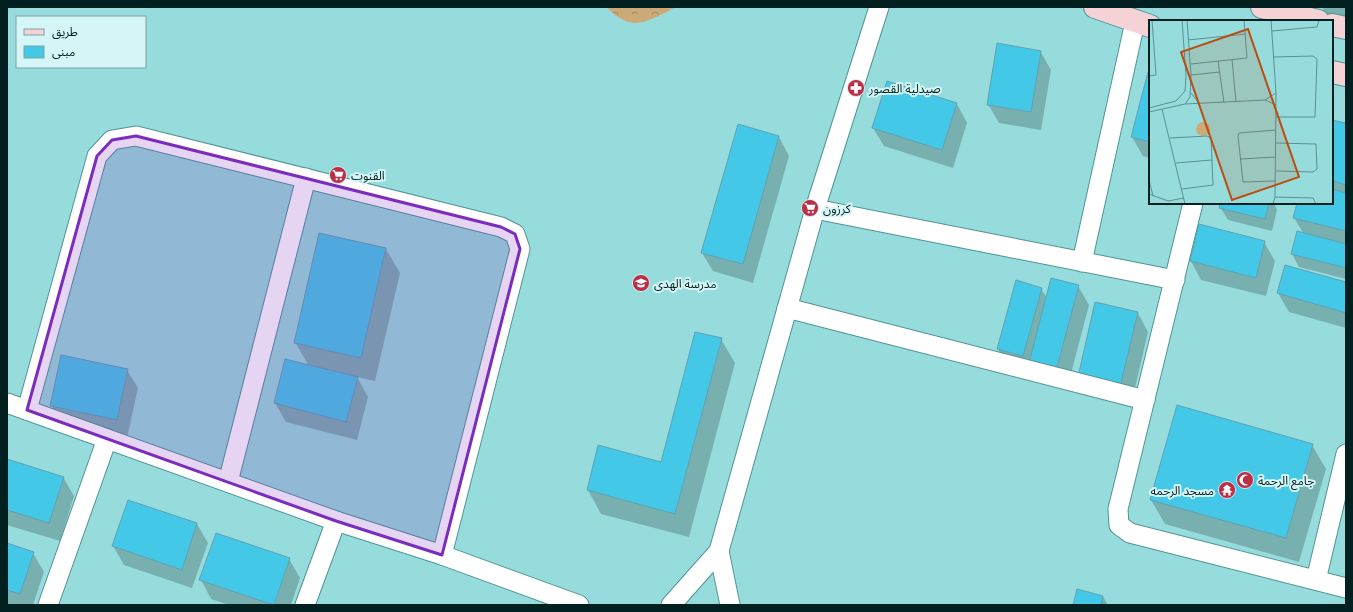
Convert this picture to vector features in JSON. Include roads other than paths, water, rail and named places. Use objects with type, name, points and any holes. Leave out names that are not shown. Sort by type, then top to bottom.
[{"type":"main road","points":[[1095,7],[1142,24]]},
{"type":"main road","points":[[1262,7],[1314,20]]},
{"type":"main road","points":[[1333,25],[1346,28]]},
{"type":"main road","points":[[1333,72],[1346,76]]},
{"type":"street","points":[[671,605],[719,551],[815,209],[880,7]]},
{"type":"street","points":[[1082,262],[1142,24]]},
{"type":"street","points":[[27,410],[97,156],[112,140],[136,136],[501,227],[515,234],[520,249],[442,555]]},
{"type":"street","points":[[228,482],[306,178]]},
{"type":"street","points":[[1193,204],[1118,509],[1119,525],[1130,534],[1346,588]]},
{"type":"street","points":[[815,209],[1175,280]]},
{"type":"street","points":[[787,308],[1145,400]]},
{"type":"street","points":[[7,403],[336,521],[442,555],[547,599],[579,605]]},
{"type":"street","points":[[48,605],[107,439]]},
{"type":"street","points":[[1316,580],[1346,454]]},
{"type":"street","points":[[305,605],[336,521]]},
{"type":"street","points":[[719,551],[730,605]]},
{"type":"place","name":"صيدلية القصور","points":[[856,88]]},
{"type":"place","name":"القنوت","points":[[338,175]]},
{"type":"place","name":"كرزون","points":[[810,208]]},
{"type":"place","name":"مدرسة الهدى","points":[[641,283]]},
{"type":"place","name":"جامع الرحمة","points":[[1245,480]]},
{"type":"place","name":"مسجد الرحمه","points":[[1227,490]]}]
